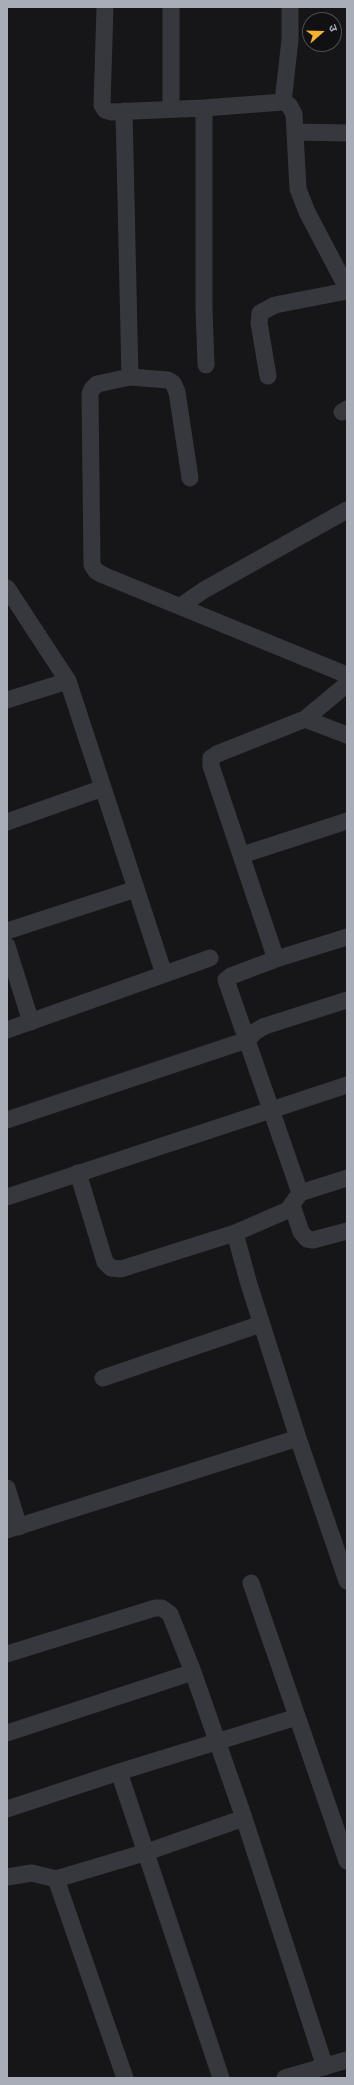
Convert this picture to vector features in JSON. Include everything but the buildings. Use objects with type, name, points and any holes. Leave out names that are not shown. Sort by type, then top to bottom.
[{"type":"street","points":[[105,7],[102,105],[105,110],[112,112],[204,108],[283,102],[289,105],[294,114],[298,190],[307,212],[347,290],[275,305],[260,313],[260,323],[268,376]]},
{"type":"street","points":[[171,7],[171,109]]},
{"type":"street","points":[[283,102],[290,40],[290,7]]},
{"type":"street","points":[[204,108],[204,309],[206,365]]},
{"type":"street","points":[[124,111],[130,377]]},
{"type":"street","points":[[296,132],[347,133]]},
{"type":"street","points":[[190,478],[177,392],[173,383],[168,380],[130,377],[97,384],[92,389],[90,394],[92,565],[96,571],[102,575],[347,675]]},
{"type":"street","points":[[181,606],[204,590],[347,510]]},
{"type":"street","points":[[7,588],[68,681],[164,974]]},
{"type":"street","points":[[7,700],[68,681]]},
{"type":"street","points":[[276,959],[211,766],[211,758],[216,754],[305,719],[347,684]]},
{"type":"street","points":[[305,719],[347,735]]},
{"type":"street","points":[[7,822],[104,788]]},
{"type":"street","points":[[242,855],[347,821]]},
{"type":"street","points":[[7,931],[136,889]]},
{"type":"street","points":[[347,936],[276,959],[230,976],[226,980],[272,1110],[296,1199],[302,1232],[307,1239],[313,1240],[347,1231]]},
{"type":"street","points":[[7,946],[31,1022]]},
{"type":"street","points":[[7,1030],[210,958]]},
{"type":"street","points":[[7,1120],[247,1040],[256,1031],[265,1026],[347,1000]]},
{"type":"street","points":[[7,1197],[347,1085]]},
{"type":"street","points":[[78,1173],[105,1262],[111,1268],[121,1269],[235,1233],[288,1210],[296,1199],[347,1178]]},
{"type":"street","points":[[235,1233],[261,1324],[298,1438],[347,1580]]},
{"type":"street","points":[[104,1378],[261,1324]]},
{"type":"street","points":[[7,1488],[13,1529],[298,1438]]},
{"type":"street","points":[[251,1583],[347,1861]]},
{"type":"street","points":[[7,1654],[162,1608],[170,1614],[218,1742],[325,2066]]},
{"type":"street","points":[[7,1733],[193,1672]]},
{"type":"street","points":[[7,1809],[119,1772],[297,1717]]},
{"type":"street","points":[[119,1772],[147,1852],[221,2078]]},
{"type":"street","points":[[7,1877],[32,1873],[56,1879],[147,1852],[244,1818]]},
{"type":"street","points":[[56,1879],[125,2078]]},
{"type":"street","points":[[285,2078],[347,2060]]}]
